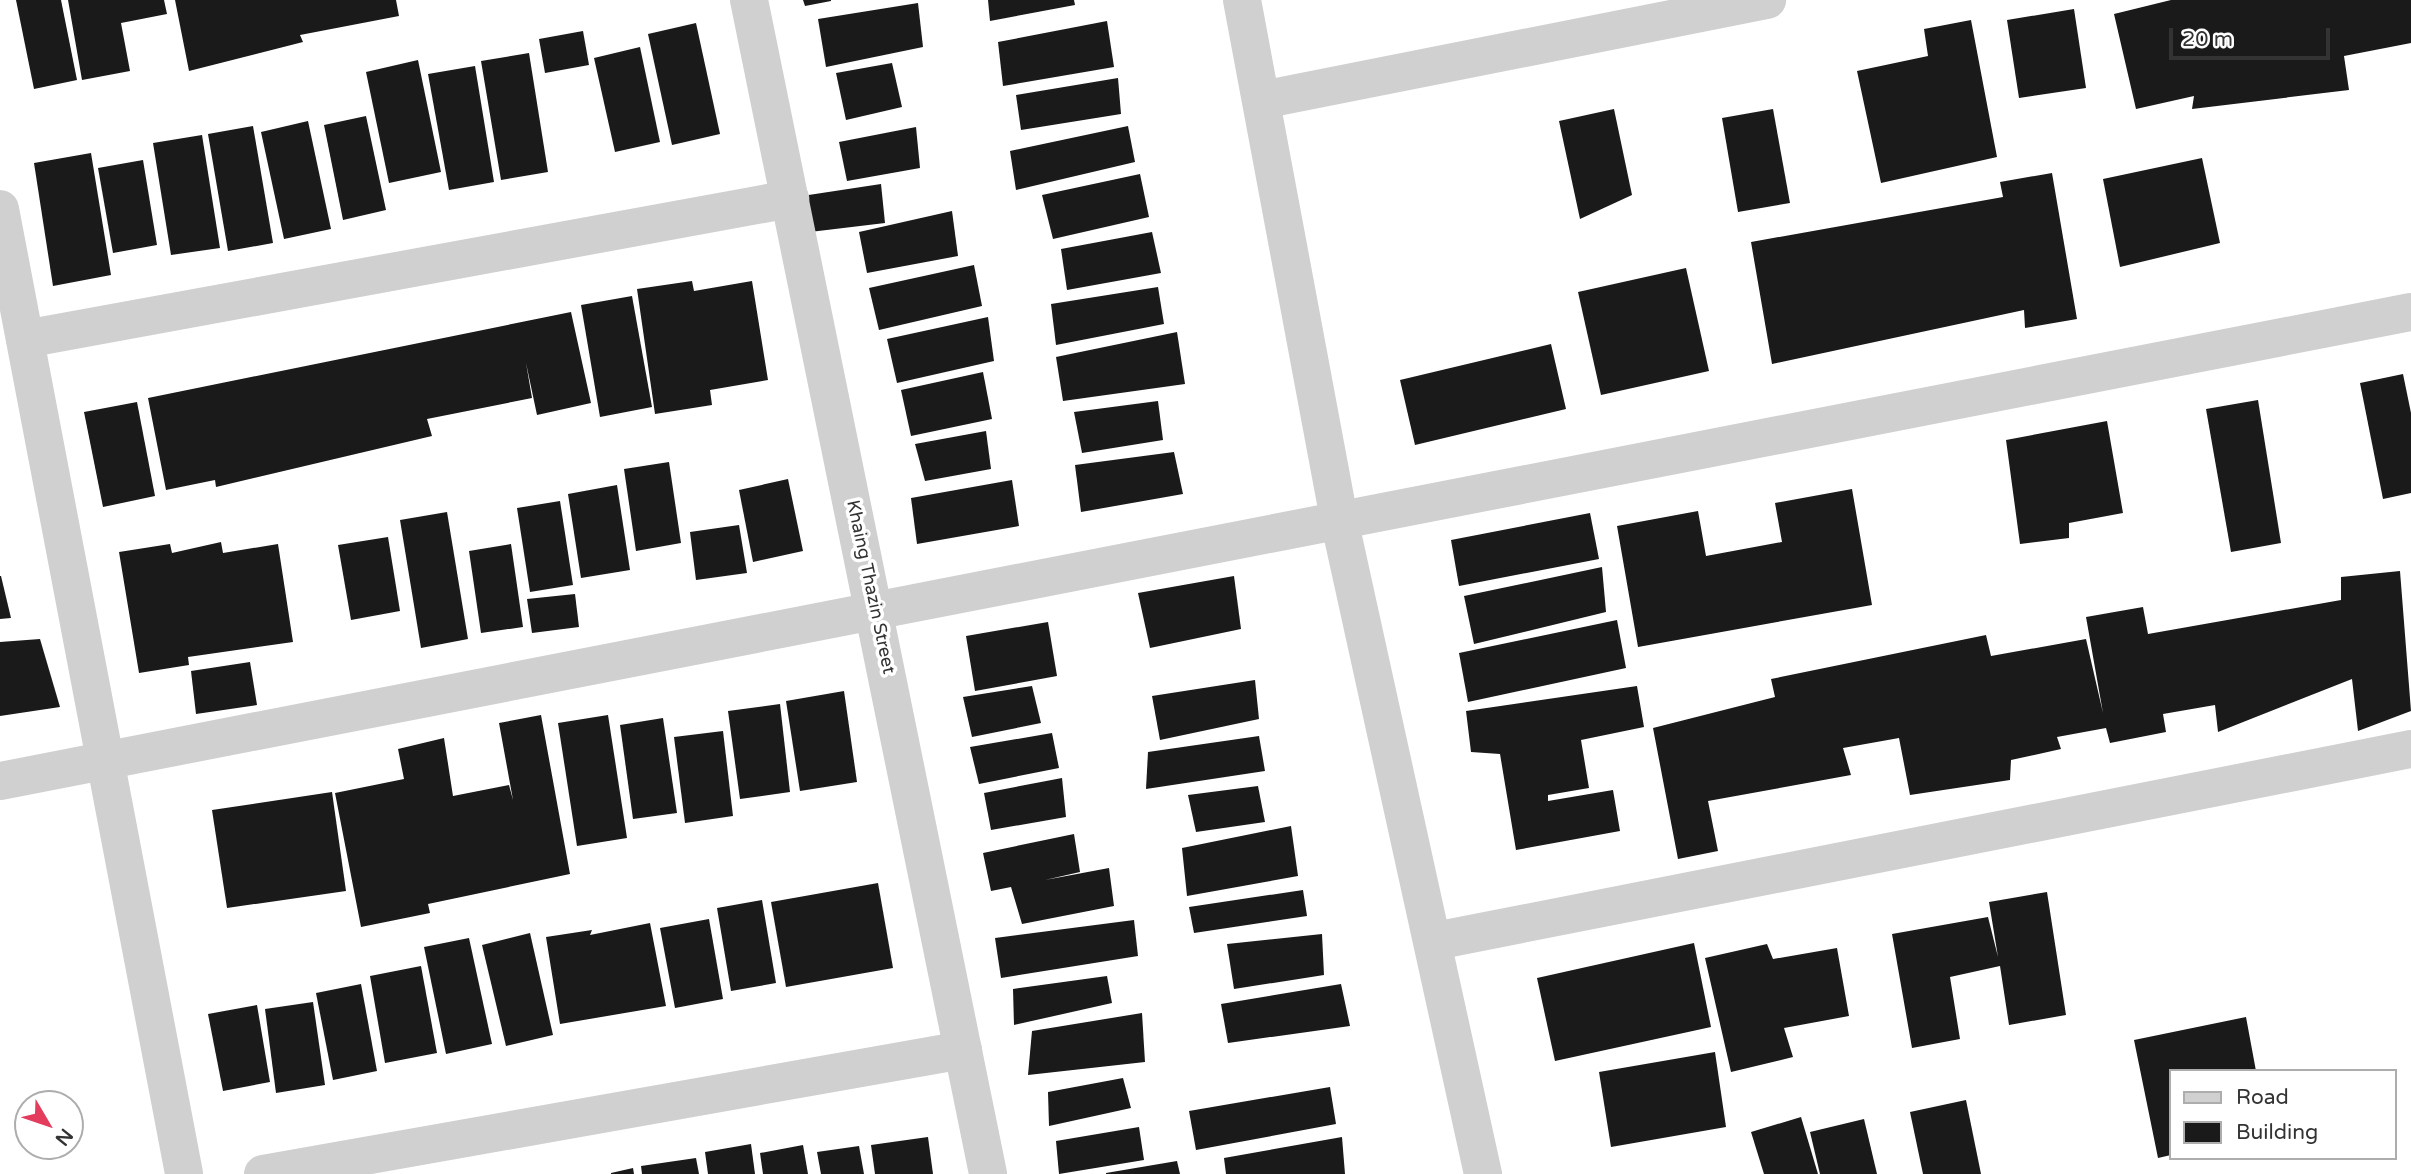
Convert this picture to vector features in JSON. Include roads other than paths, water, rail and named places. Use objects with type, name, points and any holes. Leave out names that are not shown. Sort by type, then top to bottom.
[{"type":"street","name":"Khaing Thazin Street","points":[[749,0],[876,612],[988,1174]]},
{"type":"street","points":[[1242,0],[1339,519],[1435,941],[1483,1174]]},
{"type":"street","points":[[1262,100],[1767,0]]},
{"type":"street","points":[[25,339],[790,199]]},
{"type":"street","points":[[0,209],[184,1174]]},
{"type":"street","points":[[0,782],[1339,519],[2411,313]]},
{"type":"street","points":[[1435,941],[2411,749]]},
{"type":"street","points":[[263,1174],[962,1050]]}]
